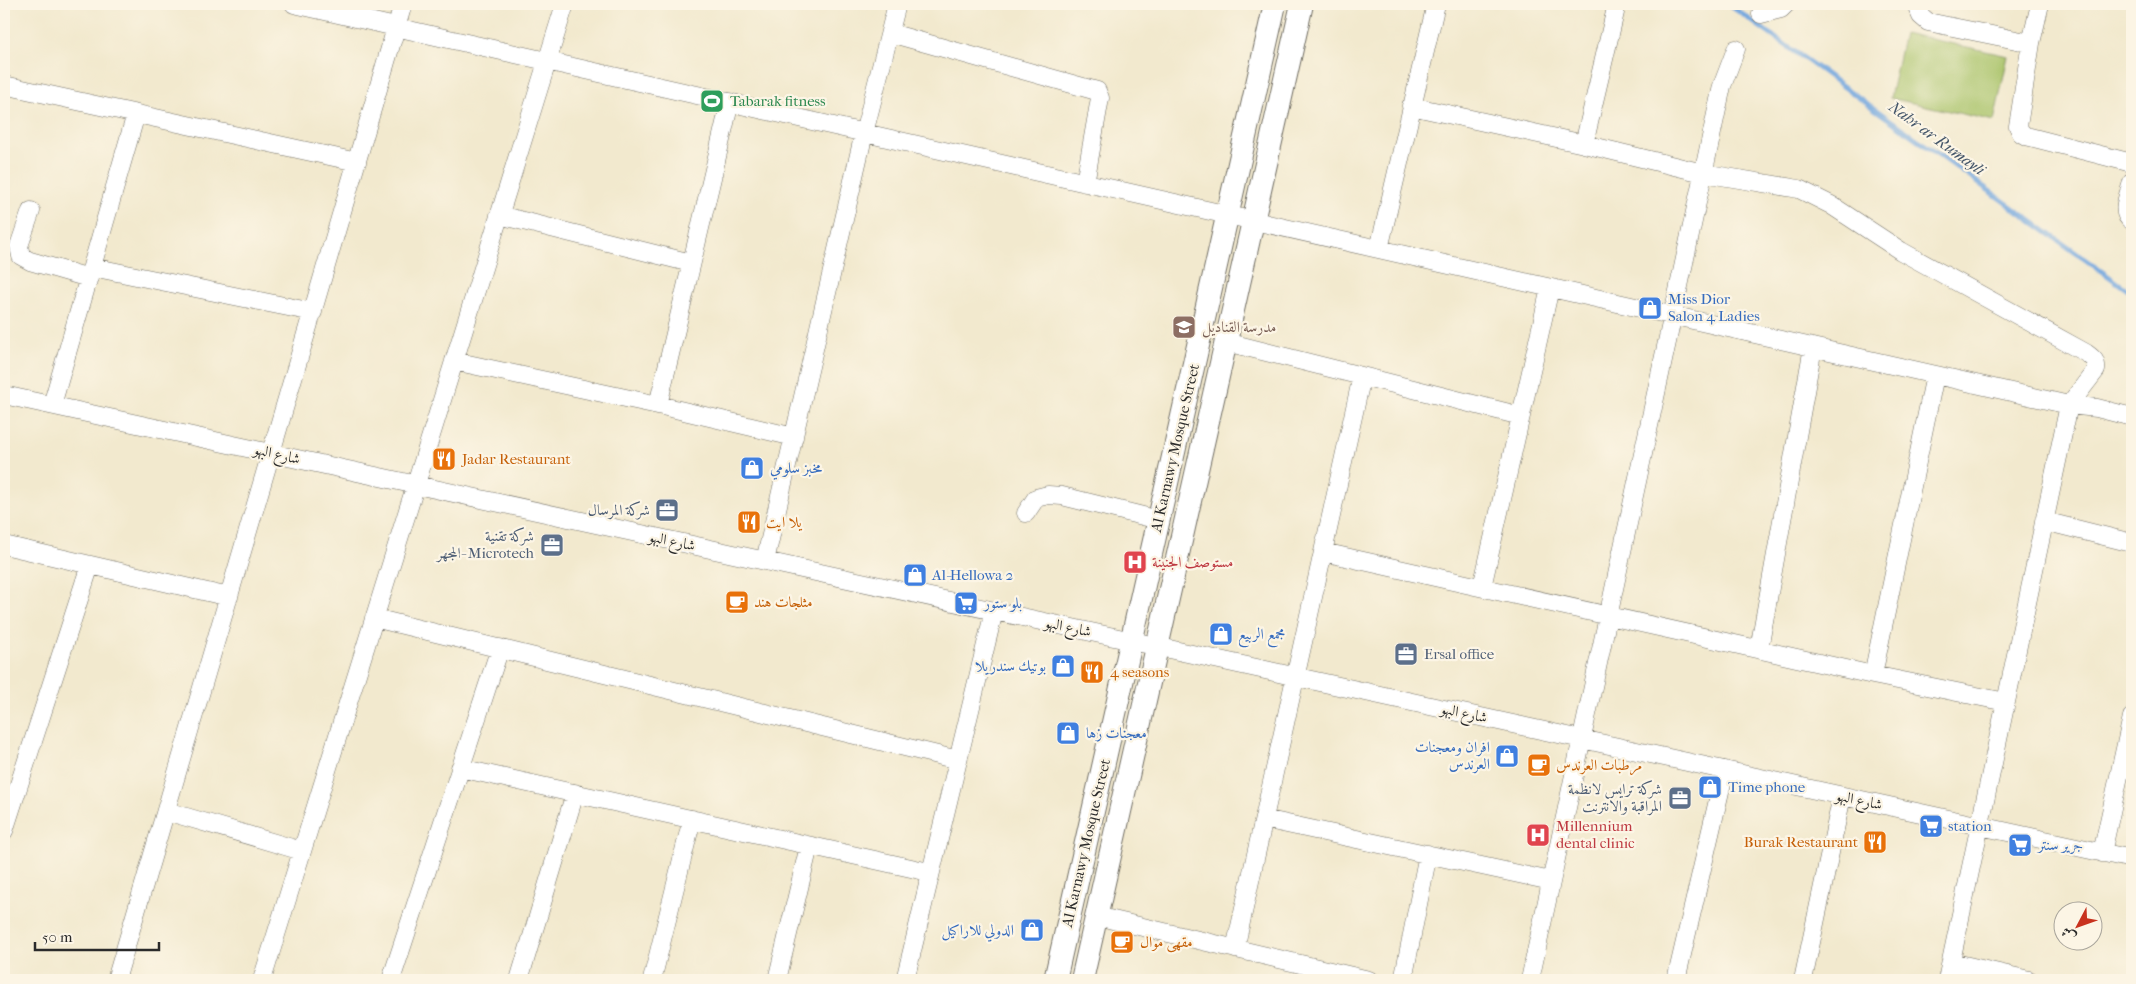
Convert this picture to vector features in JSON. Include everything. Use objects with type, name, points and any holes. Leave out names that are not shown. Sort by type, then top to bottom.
[{"type":"main road","name":"Al Karnawy Mosque Street","points":[[1055,980],[1275,4]]},
{"type":"main road","name":"Al Karnawy Mosque Street","points":[[1082,980],[1302,4]]},
{"type":"street","points":[[294,4],[2069,405],[2097,408],[2132,417]]},
{"type":"street","points":[[116,980],[403,4]]},
{"type":"street","points":[[262,980],[565,4]]},
{"type":"street","points":[[765,561],[864,133],[897,4]]},
{"type":"street","points":[[1379,249],[1436,4]]},
{"type":"street","points":[[1584,144],[1617,4]]},
{"type":"street","points":[[1760,14],[1781,9],[1786,4]]},
{"type":"street","points":[[1916,4],[1921,16],[1928,22],[2031,43]]},
{"type":"street","points":[[2040,4],[2031,43],[2018,126],[2021,133],[2026,136],[2132,163]]},
{"type":"street","points":[[890,34],[1097,91],[1100,98],[1085,183]]},
{"type":"street","points":[[1530,980],[1722,86],[1736,49]]},
{"type":"street","points":[[4,85],[357,162]]},
{"type":"street","points":[[658,405],[730,102]]},
{"type":"street","points":[[1411,106],[1584,144],[1703,173],[1799,189],[1831,205],[1901,251],[2086,353],[2096,364],[2096,370],[2069,405],[1947,980]]},
{"type":"street","points":[[52,405],[136,114]]},
{"type":"street","points":[[2132,182],[2125,212],[2132,221]]},
{"type":"street","points":[[31,211],[19,246],[21,256],[30,261],[312,312]]},
{"type":"street","points":[[499,215],[691,263]]},
{"type":"street","points":[[1482,587],[1550,288]]},
{"type":"street","points":[[1226,342],[1521,416]]},
{"type":"street","points":[[1759,649],[1813,347]]},
{"type":"street","points":[[454,361],[658,405],[794,437]]},
{"type":"street","points":[[1873,675],[1936,375]]},
{"type":"street","points":[[1235,949],[1362,376]]},
{"type":"street","name":"شارع البهو","points":[[4,395],[2132,859]]},
{"type":"street","points":[[1026,513],[1036,498],[1048,495],[1062,496],[1159,520]]},
{"type":"street","points":[[2044,522],[2132,543]]},
{"type":"street","points":[[4,545],[229,597]]},
{"type":"street","points":[[1323,552],[1873,675],[2006,702]]},
{"type":"street","points":[[4,831],[90,565]]},
{"type":"street","points":[[905,980],[994,611]]},
{"type":"street","points":[[374,618],[958,760]]},
{"type":"street","points":[[391,980],[500,648]]},
{"type":"street","points":[[2102,852],[2131,727]]},
{"type":"street","points":[[460,768],[930,872]]},
{"type":"street","points":[[1676,980],[1725,770]]},
{"type":"street","points":[[520,980],[575,793]]},
{"type":"street","points":[[1803,980],[1842,796]]},
{"type":"street","points":[[166,812],[302,851]]},
{"type":"street","points":[[652,980],[692,819]]},
{"type":"street","points":[[1264,819],[1552,881]]},
{"type":"street","points":[[777,980],[809,846]]},
{"type":"street","points":[[1403,980],[1428,854]]},
{"type":"street","points":[[1096,916],[1369,980]]},
{"type":"street","points":[[1951,962],[2029,980]]},
{"type":"green space","points":[[1904,33],[2008,56],[1994,121],[1890,98]]},
{"type":"waterway","name":"Nahr ar Rumayli","points":[[1728,4],[2132,293]]},
{"type":"place","name":"Tabarak fitness","points":[[712,101]]},
{"type":"place","name":"Miss Dior Salon 4 Ladies","points":[[1650,308]]},
{"type":"place","name":"مدرسة القناديل","points":[[1184,327]]},
{"type":"place","name":"Jadar Restaurant","points":[[444,459]]},
{"type":"place","name":"مخبز سلومي","points":[[752,468]]},
{"type":"place","name":"شركة المرسال","points":[[667,510]]},
{"type":"place","name":"يلا ايت","points":[[749,522]]},
{"type":"place","name":"شركة تقنية المجهر- Microtech","points":[[552,545]]},
{"type":"place","name":"مستوصف الجنينة","points":[[1135,562]]},
{"type":"place","name":"Al-Hellowa 2","points":[[915,575]]},
{"type":"place","name":"مثلجات هند","points":[[737,602]]},
{"type":"place","name":"بلو ستور","points":[[966,603]]},
{"type":"place","name":"مجمع الربيع","points":[[1221,634]]},
{"type":"place","name":"Ersal office","points":[[1406,654]]},
{"type":"place","name":"بوتيك سندريلا","points":[[1063,666]]},
{"type":"place","name":"4 seasons","points":[[1092,672]]},
{"type":"place","name":"معجنات زها","points":[[1068,733]]},
{"type":"place","name":"افران ومعجنات العرندس","points":[[1507,756]]},
{"type":"place","name":"مرطبات العرندس","points":[[1539,765]]},
{"type":"place","name":"Time phone","points":[[1710,787]]},
{"type":"place","name":"شركة ترايس لانظمة المراقبة والانترنت","points":[[1680,798]]},
{"type":"place","name":"station","points":[[1931,826]]},
{"type":"place","name":"Millennium dental clinic","points":[[1538,835]]},
{"type":"place","name":"Burak Restaurant","points":[[1875,842]]},
{"type":"place","name":"جرير سنتر","points":[[2020,845]]},
{"type":"place","name":"الدولي للاراكيل","points":[[1032,930]]},
{"type":"place","name":"مقهى موال","points":[[1122,942]]}]
